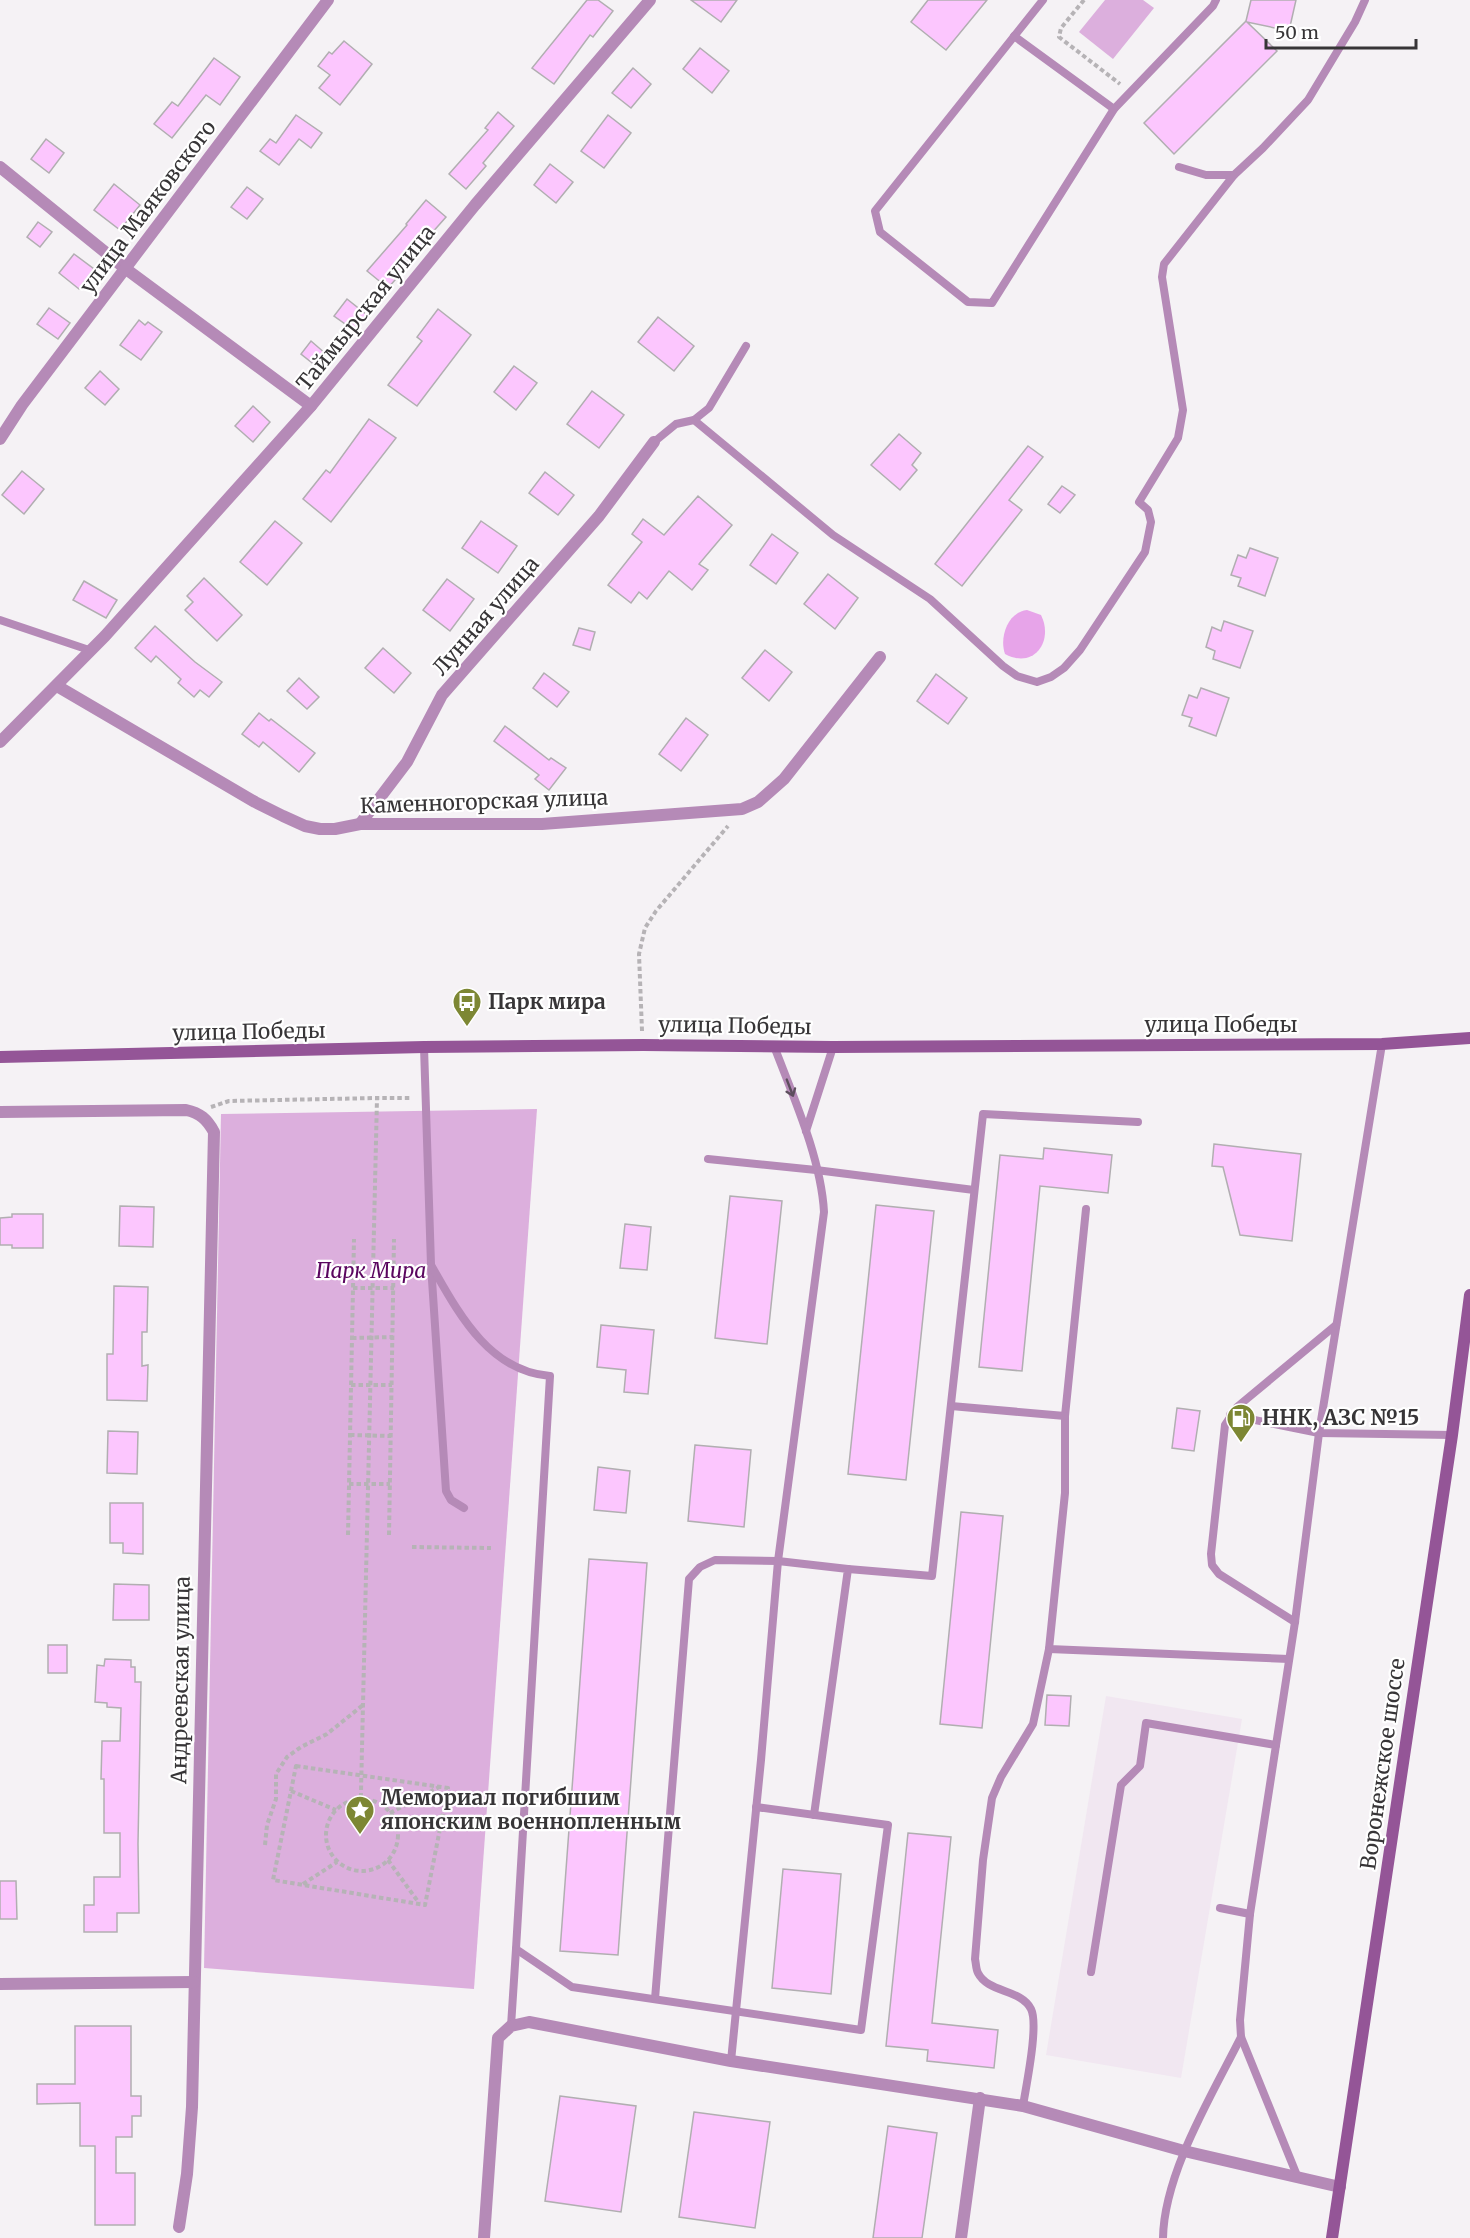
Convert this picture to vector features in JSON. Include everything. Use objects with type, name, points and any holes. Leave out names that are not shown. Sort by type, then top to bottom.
[{"type":"street","name":"улица Маяковского","points":[[0,439],[22,405],[328,0]]},
{"type":"street","name":"Таймырская улица","points":[[0,742],[105,636],[311,406],[475,205],[650,0]]},
{"type":"street","points":[[0,167],[126,269],[311,406]]},
{"type":"street","name":"Лунная улица","points":[[360,824],[407,762],[442,695],[599,516],[654,442]]},
{"type":"street","name":"Каменногорская улица","points":[[57,686],[255,802],[305,826],[335,829],[360,824],[542,824],[742,809],[758,802],[784,779],[880,657]]},
{"type":"street","name":"улица Победы","points":[[0,1057],[424,1047],[1382,1044],[1470,1038]]},
{"type":"street","points":[[0,1112],[186,1110],[198,1113]]},
{"type":"street","name":"Андреевская улица","points":[[179,2227],[187,2174],[192,2107],[214,1132],[208,1121],[198,1113]]},
{"type":"street","name":"Воронежское шоссе","points":[[1332,2238],[1452,1435],[1470,1295]]},
{"type":"street","points":[[0,1984],[194,1982]]},
{"type":"street","points":[[484,2238],[498,2038],[511,2026],[529,2022],[731,2061],[1023,2106],[1184,2151],[1340,2187]]},
{"type":"street","points":[[961,2238],[980,2098]]},
{"type":"lane","points":[[1043,0],[874,211],[880,232],[968,302],[992,303],[1114,109],[1213,6],[1216,0]]},
{"type":"lane","points":[[694,420],[833,535],[930,599],[1003,666],[1026,680],[1037,682],[1052,677],[1064,668],[1080,650],[1145,552],[1151,522],[1148,510],[1139,502],[1178,438],[1183,410],[1162,277],[1164,264],[1234,176],[1308,100],[1355,22],[1365,0]]},
{"type":"lane","points":[[1014,36],[1114,109]]},
{"type":"lane","points":[[1179,167],[1206,175],[1234,176]]},
{"type":"lane","points":[[654,442],[676,424],[694,420],[709,408],[746,346]]},
{"type":"lane","points":[[0,620],[89,650]]},
{"type":"lane","points":[[1299,2179],[1241,2037],[1240,2020],[1250,1914],[1295,1622],[1319,1433],[1382,1044]]},
{"type":"lane","points":[[731,2061],[778,1561],[824,1212],[824,1196],[806,1131],[774,1046]]},
{"type":"lane","points":[[424,1047],[431,1265],[446,1491],[451,1500],[464,1508]]},
{"type":"lane","points":[[806,1131],[833,1047]]},
{"type":"lane","points":[[655,2000],[688,1579],[700,1568],[715,1560],[778,1561],[932,1576],[982,1114],[1138,1122]]},
{"type":"lane","points":[[708,1160],[816,1170],[974,1190]]},
{"type":"lane","points":[[1023,2106],[1034,2023],[1031,2008],[1021,1999],[986,1983],[977,1973],[975,1959],[983,1860],[992,1798],[1001,1777],[1033,1724],[1049,1649],[1065,1493],[1065,1416],[1086,1209]]},
{"type":"lane","points":[[431,1265],[462,1320],[498,1358],[538,1376],[550,1377],[511,2026]]},
{"type":"lane","points":[[1295,1622],[1219,1574],[1212,1565],[1211,1554],[1225,1425],[1237,1407],[1336,1325]]},
{"type":"lane","points":[[951,1406],[1065,1416]]},
{"type":"lane","points":[[1230,1415],[1319,1433],[1452,1435]]},
{"type":"lane","points":[[814,1815],[848,1569]]},
{"type":"lane","points":[[1049,1649],[1289,1659]]},
{"type":"lane","points":[[1091,1972],[1121,1785],[1140,1766],[1146,1723],[1276,1746]]},
{"type":"lane","points":[[516,1949],[572,1987],[861,2030],[888,1825],[756,1807]]},
{"type":"lane","points":[[1220,1908],[1250,1914]]},
{"type":"lane","points":[[1163,2238],[1168,2205],[1184,2151],[1241,2037]]},
{"type":"path","points":[[1084,0],[1061,28],[1059,37],[1131,92]]},
{"type":"path","points":[[643,1045],[639,954],[645,928],[656,911],[742,809]]},
{"type":"path","points":[[360,1834],[378,1098]]},
{"type":"path","points":[[198,1113],[229,1101],[425,1098]]},
{"type":"path","points":[[348,1535],[354,1239]]},
{"type":"path","points":[[389,1535],[394,1239]]},
{"type":"path","points":[[353,1288],[394,1288]]},
{"type":"path","points":[[352,1338],[393,1338]]},
{"type":"path","points":[[351,1385],[392,1385]]},
{"type":"path","points":[[350,1436],[391,1436]]},
{"type":"path","points":[[349,1484],[390,1484]]},
{"type":"path","points":[[412,1547],[491,1548]]},
{"type":"path","points":[[265,1845],[267,1825],[276,1799],[276,1773],[287,1756],[327,1734],[364,1704]]},
{"type":"path","points":[[296,1766],[440,1787],[448,1788],[425,1905],[273,1880],[296,1766]]},
{"type":"path","points":[[390,1813],[440,1787]]},
{"type":"path","points":[[291,1791],[336,1810]]},
{"type":"path","points":[[361,1799],[375,1802],[390,1813],[395,1821],[398,1835],[396,1848],[388,1860],[376,1869],[363,1871],[349,1869],[337,1862],[328,1850],[326,1836],[328,1822],[336,1810],[347,1802],[361,1799]]},
{"type":"path","points":[[388,1860],[420,1904]]},
{"type":"path","points":[[302,1885],[337,1862]]},
{"type":"shaded area","points":[[1027,610],[1041,615],[1045,634],[1043,643],[1033,656],[1015,658],[1005,654],[1004,633],[1015,615]]},
{"type":"shaded area","points":[[1106,1696],[1242,1719],[1181,2078],[1046,2055]]},
{"type":"green space","points":[[1105,0],[1143,0],[1154,8],[1113,59],[1079,32]]},
{"type":"green space","name":"Парк Мира","points":[[537,1109],[474,1989],[204,1968],[221,1114]]},
{"type":"building","points":[[587,0],[598,0],[613,11],[593,37],[590,35],[554,84],[532,68]]},
{"type":"building","points":[[691,0],[737,0],[721,22]]},
{"type":"building","points":[[928,0],[987,0],[946,50],[911,22]]},
{"type":"building","points":[[1251,0],[1296,0],[1289,31],[1247,22],[1277,51],[1174,154],[1144,123],[1246,21]]},
{"type":"building","points":[[344,41],[372,64],[340,105],[319,88],[330,75],[318,66],[329,52],[332,54]]},
{"type":"building","points":[[700,48],[729,71],[712,93],[683,69]]},
{"type":"building","points":[[214,58],[240,77],[220,105],[206,95],[172,138],[154,124],[172,102],[178,106]]},
{"type":"building","points":[[633,68],[651,84],[631,108],[612,93]]},
{"type":"building","points":[[498,112],[514,126],[483,163],[486,166],[466,189],[449,174],[488,130],[485,128]]},
{"type":"building","points":[[296,115],[322,133],[311,148],[299,139],[279,165],[260,151],[270,139],[276,143]]},
{"type":"building","points":[[608,115],[631,133],[604,168],[581,151]]},
{"type":"building","points":[[46,139],[64,153],[49,173],[31,159]]},
{"type":"building","points":[[550,164],[573,182],[556,203],[534,185]]},
{"type":"building","points":[[114,184],[140,205],[120,230],[94,210]]},
{"type":"building","points":[[247,187],[263,199],[247,219],[231,207]]},
{"type":"building","points":[[426,200],[446,217],[407,261],[410,263],[388,288],[367,271]]},
{"type":"building","points":[[38,222],[52,232],[40,247],[27,237]]},
{"type":"building","points":[[74,254],[94,269],[79,289],[59,273]]},
{"type":"building","points":[[347,299],[367,315],[355,331],[334,316]]},
{"type":"building","points":[[49,308],[70,323],[58,339],[37,324]]},
{"type":"building","points":[[438,309],[471,335],[417,406],[388,385],[422,341],[417,337]]},
{"type":"building","points":[[658,317],[694,346],[674,371],[638,342]]},
{"type":"building","points":[[139,320],[145,325],[148,322],[162,332],[141,360],[120,345]]},
{"type":"building","points":[[311,341],[326,354],[316,366],[301,354]]},
{"type":"building","points":[[514,366],[537,383],[516,410],[494,392]]},
{"type":"building","points":[[100,371],[119,389],[105,405],[85,388]]},
{"type":"building","points":[[592,391],[624,415],[599,448],[567,424]]},
{"type":"building","points":[[253,406],[270,422],[253,442],[235,426]]},
{"type":"building","points":[[369,419],[396,438],[331,522],[303,499],[326,470],[330,473]]},
{"type":"building","points":[[899,434],[921,453],[912,465],[917,470],[900,490],[871,465]]},
{"type":"building","points":[[1028,446],[1043,457],[1009,500],[1022,510],[962,586],[935,564]]},
{"type":"building","points":[[22,471],[44,489],[24,514],[2,495]]},
{"type":"building","points":[[545,472],[574,495],[558,515],[529,493]]},
{"type":"building","points":[[1062,486],[1075,495],[1060,513],[1048,504]]},
{"type":"building","points":[[698,496],[732,525],[699,564],[708,570],[692,590],[669,571],[647,599],[639,592],[631,603],[608,585],[642,542],[632,534],[643,519],[664,535]]},
{"type":"building","points":[[275,521],[302,543],[267,585],[240,562]]},
{"type":"building","points":[[481,521],[517,546],[498,573],[462,548]]},
{"type":"building","points":[[772,534],[798,553],[776,584],[750,565]]},
{"type":"building","points":[[1250,548],[1278,558],[1265,596],[1238,586],[1241,578],[1231,575],[1238,555],[1246,558]]},
{"type":"building","points":[[828,574],[858,598],[835,629],[804,604]]},
{"type":"building","points":[[204,578],[242,615],[217,641],[185,610],[193,602],[187,596]]},
{"type":"building","points":[[447,579],[474,599],[450,631],[423,610]]},
{"type":"building","points":[[84,581],[117,600],[106,618],[73,600]]},
{"type":"building","points":[[1224,621],[1253,631],[1240,668],[1213,659],[1215,651],[1206,647],[1212,627],[1221,631]]},
{"type":"building","points":[[155,626],[195,662],[222,682],[209,697],[200,690],[194,697],[178,683],[181,679],[156,656],[151,662],[135,648]]},
{"type":"building","points":[[579,628],[595,632],[590,650],[573,645]]},
{"type":"building","points":[[383,648],[411,673],[394,693],[365,668]]},
{"type":"building","points":[[765,650],[792,672],[769,701],[742,678]]},
{"type":"building","points":[[544,673],[569,692],[557,707],[533,688]]},
{"type":"building","points":[[936,674],[967,698],[948,724],[917,701]]},
{"type":"building","points":[[299,678],[319,697],[307,709],[287,691]]},
{"type":"building","points":[[1201,688],[1229,698],[1216,736],[1189,726],[1192,718],[1182,715],[1189,695],[1197,698]]},
{"type":"building","points":[[259,713],[269,721],[271,719],[315,753],[299,772],[263,742],[259,747],[242,734]]},
{"type":"building","points":[[686,718],[708,735],[681,771],[659,754]]},
{"type":"building","points":[[505,726],[549,760],[551,758],[566,768],[549,790],[535,779],[539,775],[494,741]]},
{"type":"building","points":[[1214,1144],[1301,1154],[1292,1241],[1240,1235],[1223,1167],[1212,1166]]},
{"type":"building","points":[[1044,1148],[1112,1155],[1108,1193],[1040,1186],[1022,1371],[979,1367],[1000,1155],[1043,1159]]},
{"type":"building","points":[[730,1196],[782,1201],[767,1344],[715,1338]]},
{"type":"building","points":[[876,1205],[934,1211],[906,1480],[848,1474]]},
{"type":"building","points":[[120,1206],[154,1207],[153,1247],[119,1246]]},
{"type":"building","points":[[12,1214],[43,1214],[43,1248],[12,1248],[12,1245],[0,1245],[0,1218],[12,1217]]},
{"type":"building","points":[[625,1224],[651,1227],[647,1270],[620,1268]]},
{"type":"building","points":[[114,1286],[148,1287],[147,1332],[142,1332],[142,1366],[148,1365],[147,1401],[107,1400],[107,1354],[113,1354]]},
{"type":"building","points":[[601,1325],[654,1330],[648,1394],[624,1392],[626,1370],[597,1367]]},
{"type":"building","points":[[1177,1408],[1200,1411],[1194,1451],[1172,1448]]},
{"type":"building","points":[[108,1431],[138,1432],[137,1474],[107,1473]]},
{"type":"building","points":[[695,1445],[751,1450],[744,1527],[688,1521]]},
{"type":"building","points":[[598,1467],[630,1471],[626,1513],[594,1510]]},
{"type":"building","points":[[110,1503],[143,1503],[143,1554],[123,1553],[123,1543],[110,1543]]},
{"type":"building","points":[[961,1512],[1003,1516],[982,1728],[940,1724]]},
{"type":"building","points":[[589,1559],[647,1563],[618,1955],[560,1951]]},
{"type":"building","points":[[114,1584],[149,1585],[149,1620],[113,1620]]},
{"type":"building","points":[[48,1645],[67,1645],[67,1673],[48,1673]]},
{"type":"building","points":[[105,1659],[131,1660],[131,1667],[135,1667],[135,1682],[141,1682],[139,1913],[117,1913],[117,1932],[84,1932],[84,1905],[94,1905],[94,1877],[120,1877],[120,1833],[104,1833],[104,1779],[101,1779],[102,1741],[120,1741],[121,1708],[107,1707],[107,1703],[95,1702],[97,1665],[104,1666]]},
{"type":"building","points":[[1047,1695],[1071,1696],[1069,1726],[1045,1725]]},
{"type":"building","points":[[908,1833],[951,1837],[932,2023],[998,2030],[994,2068],[927,2061],[928,2050],[886,2046]]},
{"type":"building","points":[[783,1869],[841,1874],[831,1994],[772,1988]]},
{"type":"building","points":[[0,1881],[16,1881],[17,1919],[0,1919]]},
{"type":"building","points":[[75,2026],[131,2026],[131,2096],[141,2096],[141,2116],[132,2116],[132,2137],[116,2137],[116,2173],[135,2173],[135,2225],[95,2225],[95,2146],[80,2146],[80,2103],[37,2104],[37,2084],[75,2084]]},
{"type":"building","points":[[560,2096],[636,2106],[621,2212],[545,2201]]},
{"type":"building","points":[[694,2112],[770,2122],[755,2228],[679,2217]]},
{"type":"building","points":[[888,2126],[937,2133],[922,2238],[873,2238]]},
{"type":"place","name":"Парк мира","points":[[467,1028]]},
{"type":"place","name":"ННК, АЗС №15","points":[[1241,1444]]},
{"type":"place","name":"Мемориал погибшим японским военнопленным","points":[[360,1836]]}]
